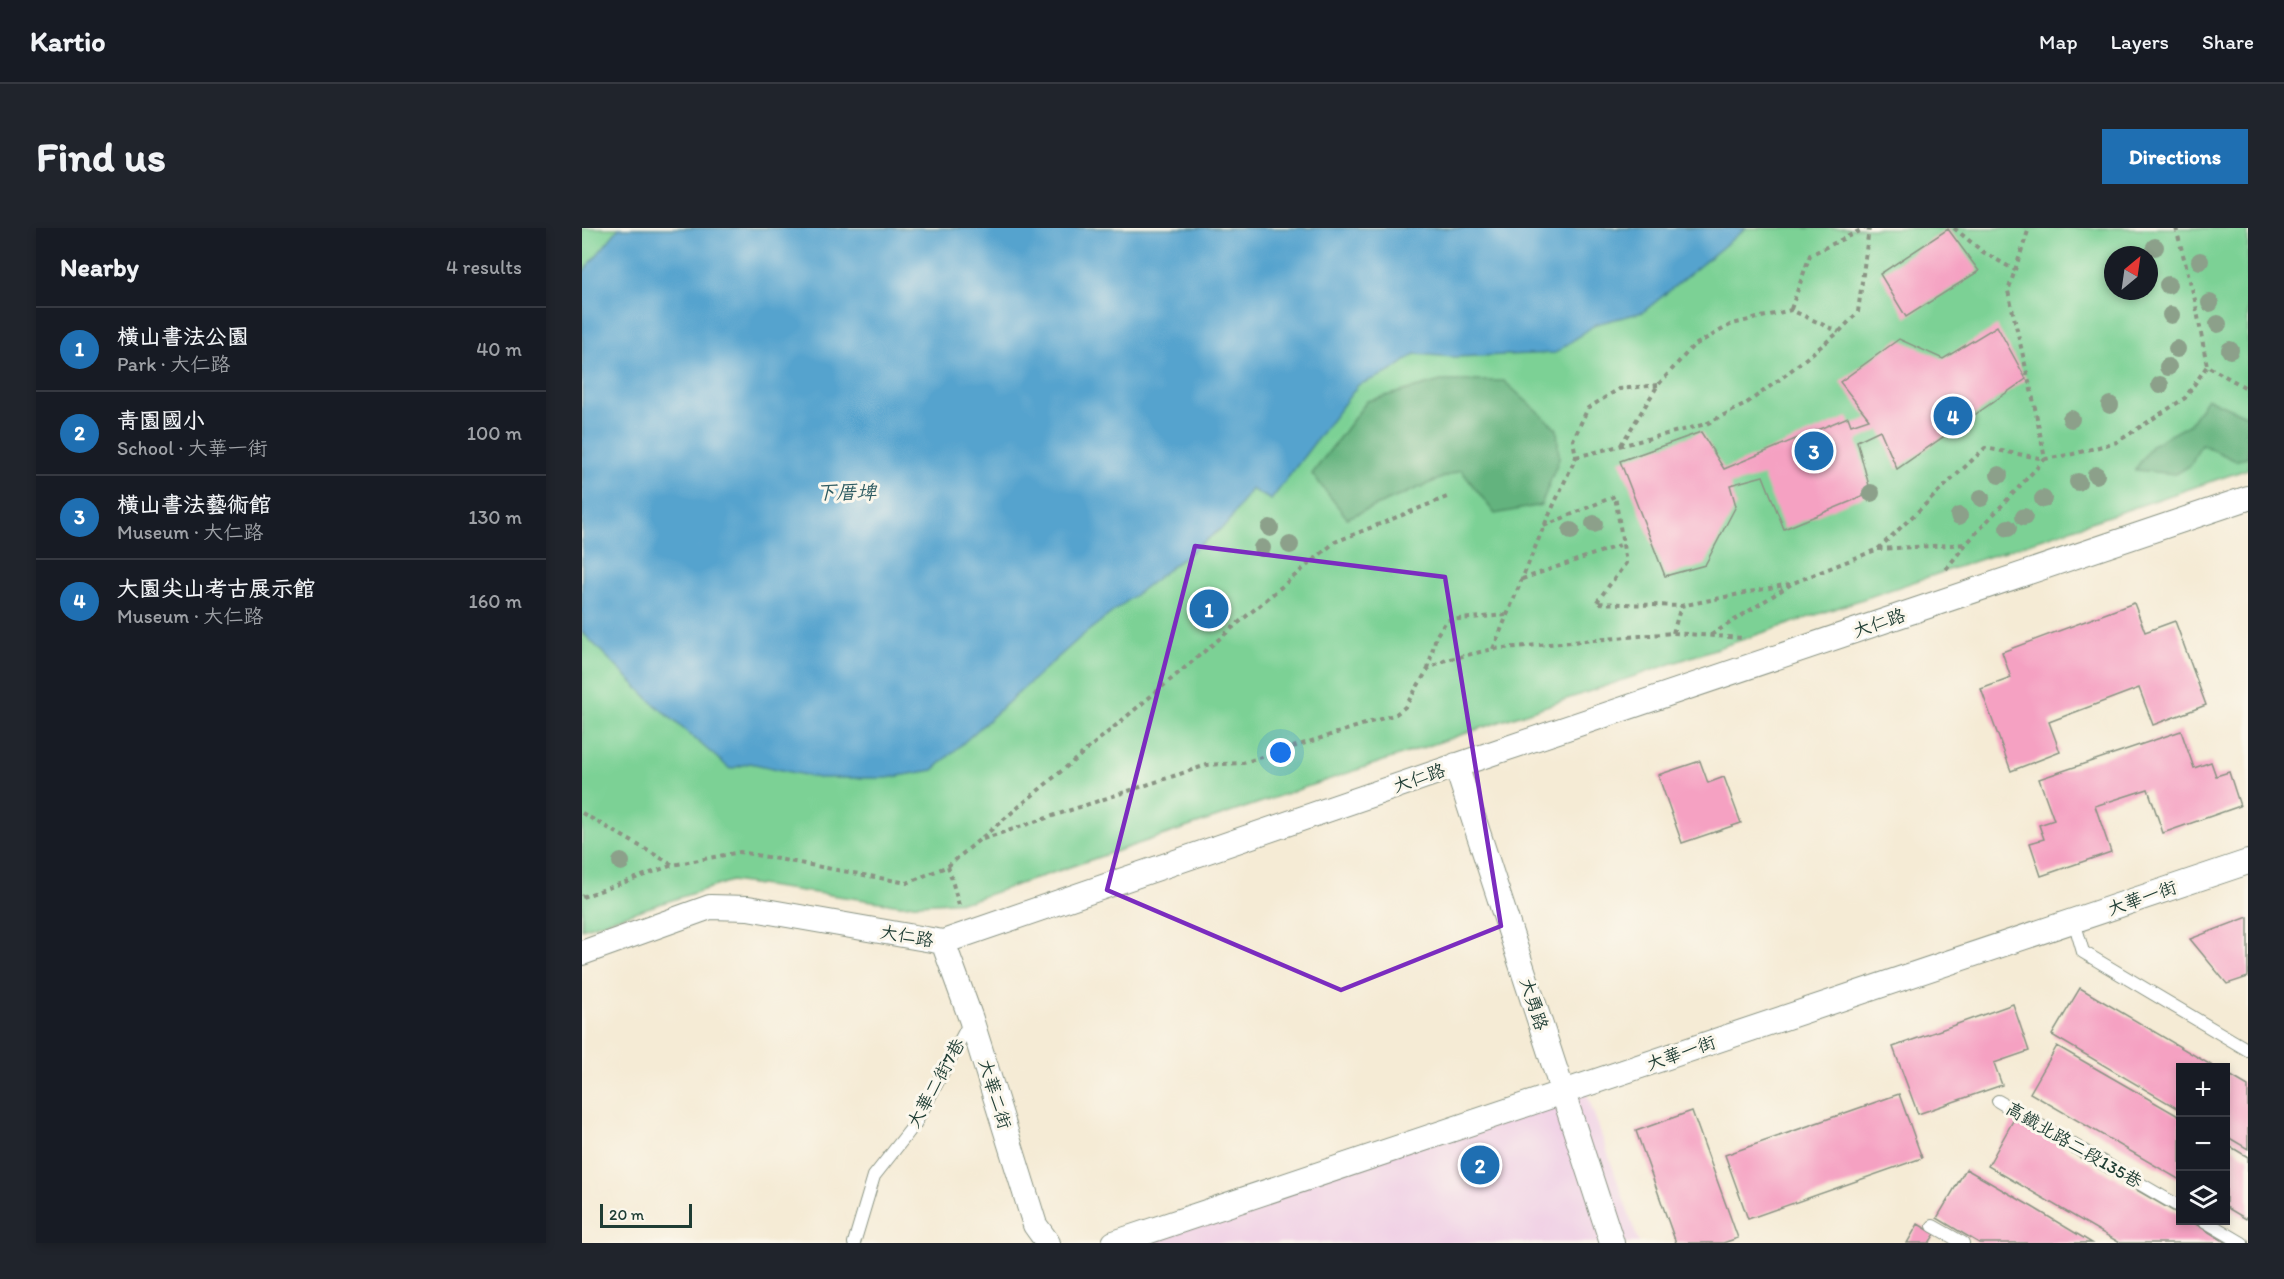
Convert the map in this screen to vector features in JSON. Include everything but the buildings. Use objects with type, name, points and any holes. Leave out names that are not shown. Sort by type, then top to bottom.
[{"type":"street","name":"大仁路","points":[[582,953],[710,907],[748,908],[943,942],[1456,765],[2248,498]]},
{"type":"street","name":"大勇路","points":[[1456,765],[1612,1243]]},
{"type":"street","name":"大華一街","points":[[1114,1243],[2248,862]]},
{"type":"street","name":"大華二街","points":[[943,942],[971,1019],[1035,1225],[1048,1243]]},
{"type":"lane","points":[[2074,921],[2083,952],[2248,1050]]},
{"type":"lane","name":"大華二街7巷","points":[[854,1243],[874,1176],[915,1124],[971,1019]]},
{"type":"lane","name":"高鐵北路二段135巷","points":[[1998,1101],[2176,1204]]},
{"type":"lane","points":[[2210,1225],[2242,1243],[2248,1235]]},
{"type":"lane","points":[[1934,1226],[1963,1243]]},
{"type":"path","points":[[1791,310],[1809,255],[1867,228]]},
{"type":"path","points":[[1576,457],[1706,424],[1744,405],[1779,380],[1839,332],[1858,312],[1867,228]]},
{"type":"path","points":[[1954,228],[1983,252],[2015,270]]},
{"type":"path","points":[[2029,228],[2008,291],[2045,459]]},
{"type":"path","points":[[1878,549],[1985,448],[2045,459],[2073,454],[2117,442],[2185,398],[2206,366],[2195,300],[2176,228]]},
{"type":"path","points":[[1621,446],[1658,385],[1693,346],[1732,324],[1791,310],[1839,332]]},
{"type":"path","points":[[2206,366],[2248,389]]},
{"type":"path","points":[[1493,649],[1521,579],[1576,457],[1573,440],[1588,408],[1619,389],[1658,385]]},
{"type":"path","points":[[1940,578],[1966,544],[2045,459]]},
{"type":"path","points":[[1544,526],[1615,496],[1626,563],[1596,603],[1681,606],[1793,583],[1878,549],[1966,544]]},
{"type":"path","points":[[582,897],[673,865],[740,852],[907,883],[948,866],[1335,542],[1447,497]]},
{"type":"path","points":[[1521,579],[1623,544]]},
{"type":"path","points":[[1710,636],[1793,583]]},
{"type":"path","points":[[1673,633],[1681,606]]},
{"type":"path","points":[[979,840],[1208,765],[1244,763],[1396,714],[1413,696],[1428,669],[1436,636],[1447,620],[1507,615]]},
{"type":"path","points":[[1428,669],[1446,660],[1493,649],[1673,633],[1750,638]]},
{"type":"path","points":[[582,813],[673,865]]},
{"type":"path","points":[[948,866],[963,916]]},
{"type":"highlighted area","points":[[1195,546],[1445,577],[1501,926],[1341,990],[1107,890]]},
{"type":"shaded area","points":[[1585,1088],[1639,1243],[1109,1243]]},
{"type":"green space","points":[[582,228],[2248,228],[2248,469],[969,901],[901,905],[731,881],[582,929]]},
{"type":"green space","points":[[1441,381],[1504,381],[1557,429],[1559,459],[1541,505],[1495,514],[1461,470],[1347,518],[1312,474],[1367,401]]},
{"type":"green space","points":[[2207,398],[2248,416],[2248,456],[2236,461],[2201,444],[2191,465],[2176,474],[2135,470],[2152,445],[2190,424]]},
{"type":"water","name":"下厝埤","points":[[619,228],[1746,228],[1643,312],[1596,324],[1555,353],[1454,357],[1415,354],[1390,372],[1358,385],[1271,500],[1251,489],[1227,524],[1083,635],[933,770],[887,778],[818,778],[750,763],[730,769],[652,702],[582,632],[582,273]]},
{"type":"place","name":"大園尖山考古展示館","points":[[1953,416]]},
{"type":"place","name":"橫山書法藝術館","points":[[1814,451]]},
{"type":"place","name":"橫山書法公園","points":[[1209,609]]},
{"type":"place","name":"青園國小","points":[[1480,1165]]}]
